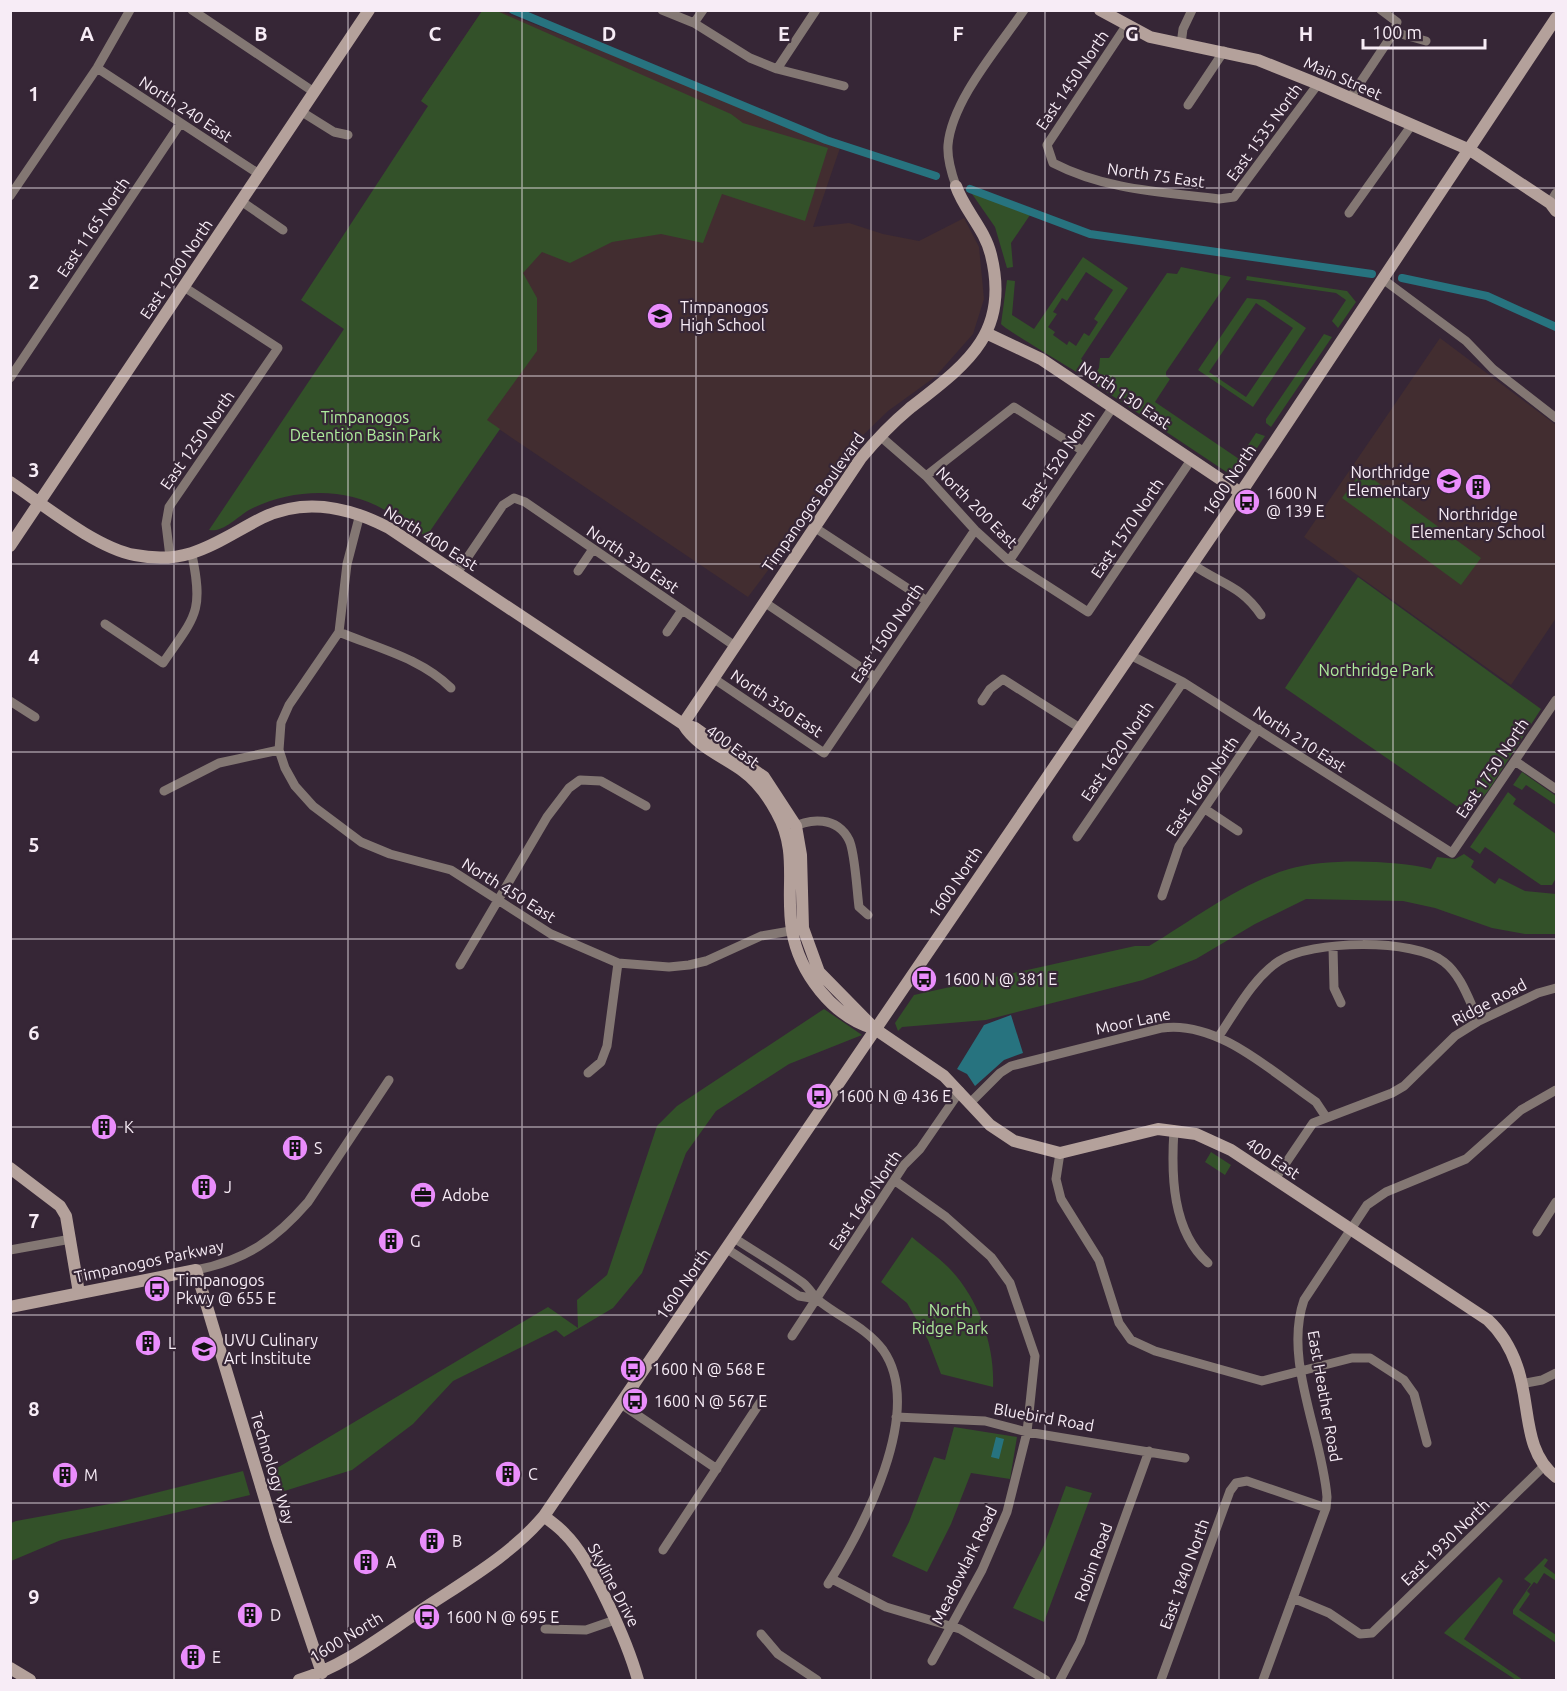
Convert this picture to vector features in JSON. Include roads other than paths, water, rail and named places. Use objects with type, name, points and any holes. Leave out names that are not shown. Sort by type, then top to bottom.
[{"type":"street","points":[[10,196],[97,68],[130,10]]},
{"type":"street","points":[[192,10],[315,92]]},
{"type":"street","name":"East 1200 North","points":[[10,546],[369,10]]},
{"type":"street","points":[[662,10],[694,23],[731,48],[777,69],[844,86]]},
{"type":"street","points":[[694,23],[703,10]]},
{"type":"street","points":[[777,69],[816,10]]},
{"type":"street","points":[[956,186],[949,160],[948,144],[957,114],[1024,10]]},
{"type":"street","name":"Main Street","points":[[1100,10],[1150,37],[1224,51],[1279,68],[1318,84],[1470,150],[1554,202]]},
{"type":"street","points":[[1181,44],[1183,29],[1192,10]]},
{"type":"street","points":[[1350,98],[1394,32],[1397,22],[1381,10]]},
{"type":"street","name":"1600 North","points":[[299,1680],[322,1673],[491,1563],[529,1533],[544,1516],[1192,564],[1557,18]]},
{"type":"street","name":"East 1450 North","points":[[1048,153],[1050,137],[1126,26]]},
{"type":"street","points":[[1394,32],[1426,41]]},
{"type":"street","points":[[1188,105],[1224,51]]},
{"type":"street","name":"North 240 East","points":[[97,68],[259,174]]},
{"type":"street","name":"East 1535 North","points":[[1234,197],[1318,84]]},
{"type":"street","points":[[302,112],[334,132],[348,135]]},
{"type":"street","name":"East 1165 North","points":[[10,378],[180,124]]},
{"type":"street","points":[[1349,213],[1411,126]]},
{"type":"street","name":"North 75 East","points":[[1048,153],[1053,163],[1073,174],[1113,186],[1220,199],[1234,197]]},
{"type":"street","name":"Timpanogos Boulevard","points":[[683,724],[814,526],[880,436],[960,370],[975,352],[986,333],[994,305],[995,273],[991,252],[956,186]]},
{"type":"street","points":[[241,201],[283,231]]},
{"type":"street","points":[[1384,280],[1466,341],[1493,369],[1557,418]]},
{"type":"street","name":"East 1250 North","points":[[170,557],[166,524],[169,507],[278,348],[184,287]]},
{"type":"street","name":"North 130 East","points":[[986,333],[1041,359],[1240,493]]},
{"type":"street","points":[[926,476],[1014,406],[1083,451]]},
{"type":"street","name":"East 1520 North","points":[[1009,561],[1113,407]]},
{"type":"street","name":"North 200 East","points":[[880,436],[926,476],[975,530],[1009,561],[1088,612]]},
{"type":"street","name":"East 1570 North","points":[[1088,612],[1191,460]]},
{"type":"street","points":[[10,482],[40,502]]},
{"type":"street","name":"North 330 East","points":[[457,573],[503,505],[514,498],[525,502],[735,646]]},
{"type":"street","name":"North 400 East","points":[[40,502],[107,546],[134,555],[170,557],[192,555],[226,540],[264,517],[281,511],[302,507],[330,506],[360,514],[388,528],[683,724]]},
{"type":"street","points":[[164,791],[219,763],[279,750],[283,718],[289,705],[339,632],[347,564],[360,514]]},
{"type":"street","points":[[814,526],[927,601]]},
{"type":"street","name":"East 1500 North","points":[[824,753],[975,530]]},
{"type":"street","points":[[578,571],[593,549]]},
{"type":"street","points":[[105,624],[164,663],[195,616],[199,590],[192,555]]},
{"type":"street","points":[[1192,564],[1214,580],[1244,593],[1261,615]]},
{"type":"street","points":[[764,602],[875,677]]},
{"type":"street","points":[[667,632],[682,610]]},
{"type":"street","points":[[339,632],[412,660],[441,678],[451,688]]},
{"type":"street","name":"North 210 East","points":[[1130,655],[1183,682],[1452,853]]},
{"type":"street","name":"North 350 East","points":[[713,678],[824,753]]},
{"type":"street","points":[[982,701],[990,688],[1003,680],[1080,728]]},
{"type":"street","name":"East 1620 North","points":[[1077,837],[1183,682]]},
{"type":"street","name":"East 1750 North","points":[[1452,853],[1557,700]]},
{"type":"street","points":[[10,701],[35,717]]},
{"type":"street","name":"400 East","points":[[683,724],[695,728],[764,777],[791,828],[801,855],[797,929],[819,972],[875,1029],[944,1076],[960,1090],[969,1104],[990,1125],[1014,1141],[1060,1153],[1158,1129],[1174,1130],[1196,1134],[1220,1144],[1275,1179],[1488,1320],[1499,1331],[1517,1367],[1532,1437],[1543,1467]]},
{"type":"street","name":"East 1660 North","points":[[1162,896],[1179,846],[1258,729]]},
{"type":"street","name":"North 450 East","points":[[279,750],[296,786],[313,806],[361,843],[390,854],[451,870],[551,934],[618,963],[669,967],[689,965],[761,936],[797,929]]},
{"type":"street","points":[[1515,761],[1557,789]]},
{"type":"street","points":[[460,965],[560,799],[579,780],[601,781],[646,806]]},
{"type":"street","points":[[1205,809],[1238,831]]},
{"type":"street","points":[[791,828],[814,819],[832,824],[849,840],[859,907],[868,915]]},
{"type":"street","points":[[1219,1036],[1258,980],[1279,961],[1304,950],[1333,947],[1395,946],[1442,960],[1456,972],[1479,1021]]},
{"type":"street","points":[[1333,947],[1334,988],[1341,1003]]},
{"type":"street","points":[[588,1073],[601,1062],[607,1046],[618,963]]},
{"type":"street","name":"Ridge Road","points":[[1275,1179],[1313,1123],[1392,1093],[1404,1086],[1455,1036],[1479,1021],[1538,993],[1557,988]]},
{"type":"street","name":"Moor Lane","points":[[969,1104],[1000,1073],[1020,1063],[1174,1026],[1196,1028],[1219,1036],[1316,1102],[1326,1117]]},
{"type":"street","name":"Timpanogos Parkway","points":[[10,1307],[222,1265],[250,1254],[294,1218],[308,1202],[389,1080]]},
{"type":"street","name":"East 1640 North","points":[[792,1336],[894,1180],[920,1149],[960,1090]]},
{"type":"street","name":"East Heather Road","points":[[1263,1680],[1326,1508],[1324,1474],[1302,1372],[1297,1336],[1299,1316],[1310,1291],[1367,1205],[1376,1198],[1455,1166],[1521,1110],[1557,1090]]},
{"type":"street","points":[[1174,1130],[1172,1182],[1175,1197],[1191,1244],[1208,1263]]},
{"type":"street","points":[[1060,1153],[1056,1179],[1061,1199],[1099,1260],[1119,1323],[1131,1340],[1155,1351],[1262,1382],[1352,1358],[1370,1358],[1404,1380],[1414,1394],[1427,1443]]},
{"type":"street","points":[[10,1168],[60,1206],[66,1216],[79,1293]]},
{"type":"street","name":"Meadowlark Road","points":[[894,1180],[946,1217],[991,1257],[1010,1283],[1035,1356],[1027,1432],[1007,1512],[982,1570],[932,1661]]},
{"type":"street","points":[[1537,1232],[1545,1215],[1557,1202]]},
{"type":"street","points":[[734,1238],[803,1284],[817,1299],[866,1331],[884,1351],[892,1368],[896,1384],[896,1417],[893,1437],[875,1493],[862,1524],[830,1582],[886,1607],[951,1626],[1046,1680]]},
{"type":"street","points":[[10,1250],[71,1239]]},
{"type":"street","points":[[727,1249],[799,1296],[817,1299]]},
{"type":"street","name":"Technology Way","points":[[196,1270],[276,1536],[322,1673]]},
{"type":"street","points":[[1521,1384],[1542,1380],[1557,1372]]},
{"type":"street","points":[[663,1550],[763,1398]]},
{"type":"street","points":[[621,1404],[717,1469]]},
{"type":"street","name":"Bluebird Road","points":[[896,1417],[985,1421],[1027,1432],[1185,1458]]},
{"type":"street","name":"Robin Road","points":[[1060,1680],[1080,1642],[1149,1451]]},
{"type":"street","points":[[1543,1467],[1557,1477]]},
{"type":"street","name":"East 1930 North","points":[[1293,1598],[1329,1613],[1357,1632],[1366,1635],[1377,1629],[1543,1467]]},
{"type":"street","name":"East 1840 North","points":[[1161,1680],[1230,1491],[1240,1480],[1326,1508]]},
{"type":"street","name":"Skyline Drive","points":[[544,1516],[573,1543],[615,1620],[633,1661],[638,1680]]},
{"type":"street","points":[[545,1629],[586,1630],[615,1620]]},
{"type":"street","points":[[761,1634],[778,1654],[817,1680]]},
{"type":"street","points":[[10,1668],[30,1680]]},
{"type":"water","points":[[1011,1015],[1023,1053],[1004,1060],[975,1086],[967,1074],[957,1069],[984,1025]]},
{"type":"water","points":[[996,1437],[1004,1439],[999,1459],[991,1457]]},
{"type":"waterway","points":[[513,10],[826,140],[936,176]]},
{"type":"waterway","points":[[970,189],[1090,234],[1372,274]]},
{"type":"waterway","points":[[1402,278],[1487,296],[1556,327]]},
{"type":"place","name":"Timpanogos High School","points":[[660,316]]},
{"type":"place","name":"Northridge Elementary","points":[[1449,481]]},
{"type":"place","name":"Northridge Elementary School","points":[[1478,487]]},
{"type":"place","name":"1600 N @ 139 E","points":[[1247,502]]},
{"type":"place","name":"1600 N @ 381 E","points":[[924,979]]},
{"type":"place","name":"1600 N @ 436 E","points":[[819,1096]]},
{"type":"place","name":"K","points":[[104,1127]]},
{"type":"place","name":"S","points":[[295,1148]]},
{"type":"place","name":"J","points":[[204,1187]]},
{"type":"place","name":"Adobe","points":[[423,1195]]},
{"type":"place","name":"G","points":[[391,1241]]},
{"type":"place","name":"Timpanogos Pkwy @ 655 E","points":[[157,1289]]},
{"type":"place","name":"L","points":[[148,1343]]},
{"type":"place","name":"UVU Culinary Art Institute","points":[[204,1349]]},
{"type":"place","name":"1600 N @ 568 E","points":[[633,1369]]},
{"type":"place","name":"1600 N @ 567 E","points":[[635,1401]]},
{"type":"place","name":"C","points":[[508,1474]]},
{"type":"place","name":"M","points":[[65,1475]]},
{"type":"place","name":"B","points":[[432,1541]]},
{"type":"place","name":"A","points":[[366,1562]]},
{"type":"place","name":"D","points":[[250,1615]]},
{"type":"place","name":"1600 N @ 695 E","points":[[427,1617]]},
{"type":"place","name":"E","points":[[193,1657]]},
{"type":"park label","name":"Timpanogos Detention Basin Park","points":[[365,426]]},
{"type":"park label","name":"Northridge Park","points":[[1376,670]]},
{"type":"park label","name":"North Ridge Park","points":[[950,1319]]}]
